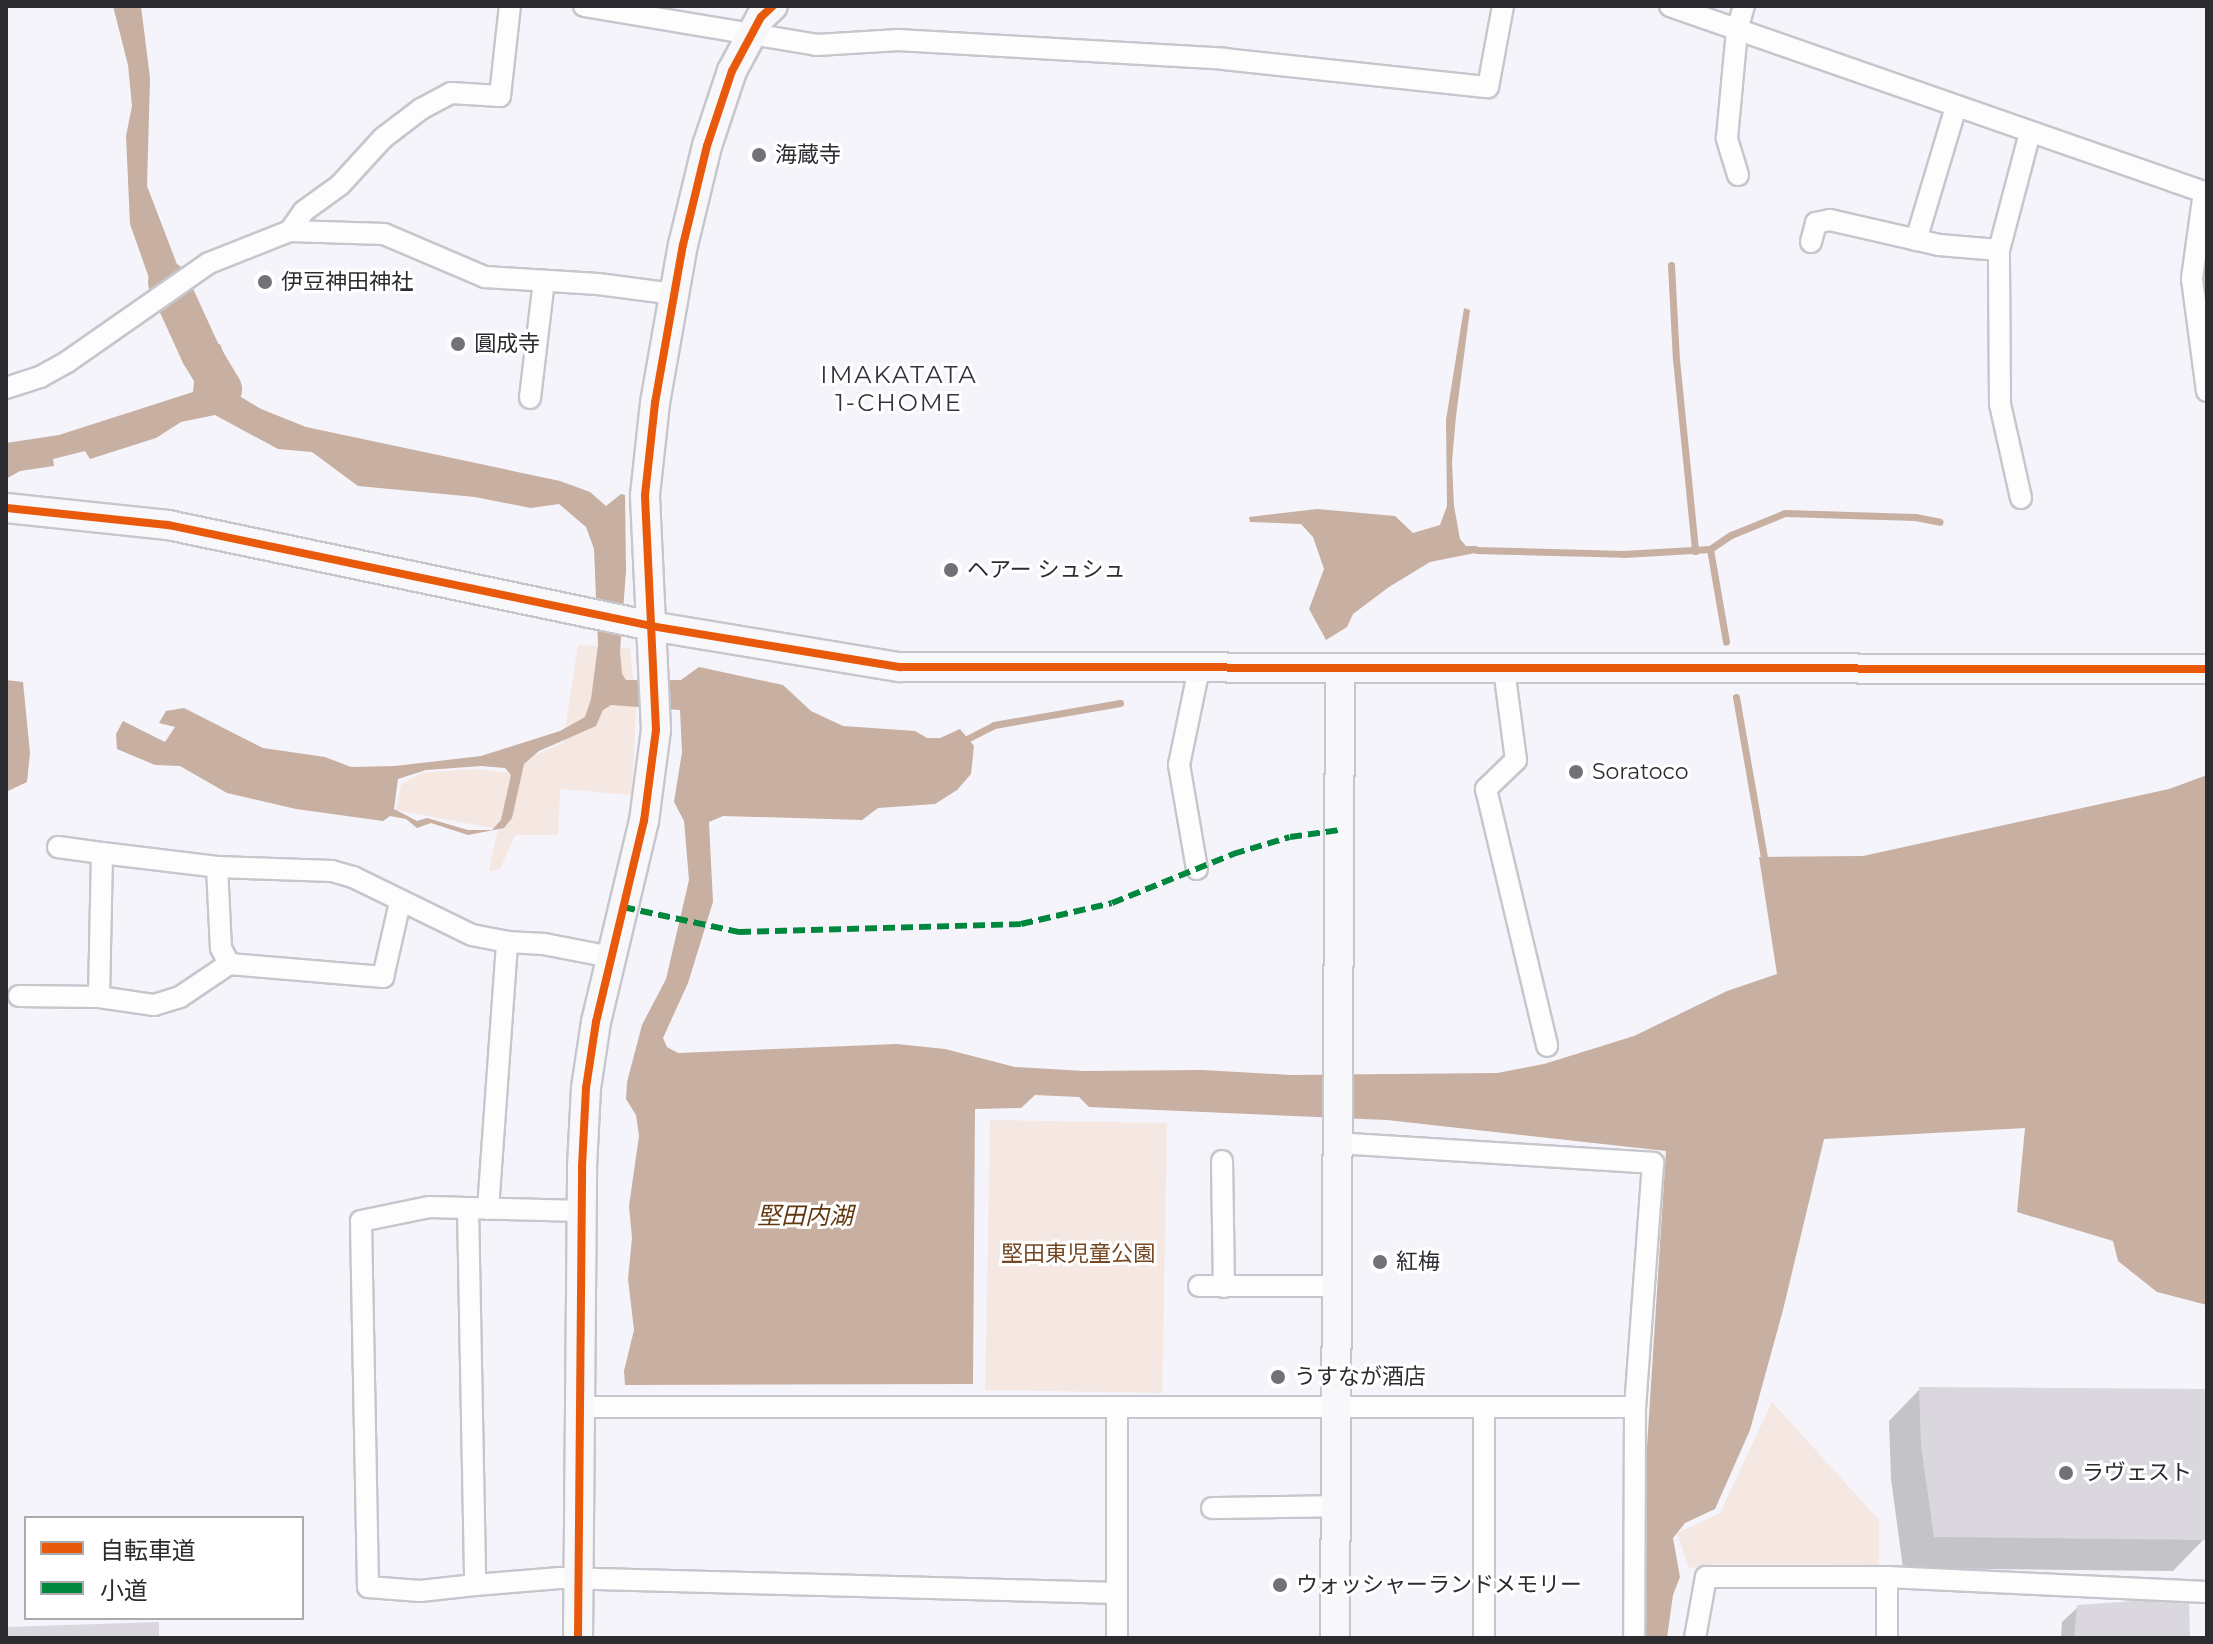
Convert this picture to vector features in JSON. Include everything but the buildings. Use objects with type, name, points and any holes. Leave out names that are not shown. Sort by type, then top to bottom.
[{"type":"street","points":[[290,231],[304,211],[340,185],[383,138],[421,109],[451,93],[500,96],[510,6]]},
{"type":"street","points":[[584,6],[817,45],[899,40],[1224,59],[1488,87],[1503,6]]},
{"type":"street","points":[[578,1638],[586,1088],[611,957],[644,821],[656,712],[654,677],[639,624],[645,495],[655,403],[707,146],[732,71],[751,33],[773,6]]},
{"type":"street","points":[[1670,6],[2205,193],[2192,279],[2207,391]]},
{"type":"street","points":[[1738,175],[1727,138],[1737,30],[1744,6]]},
{"type":"street","points":[[1916,240],[1956,107]]},
{"type":"street","points":[[2021,498],[2000,404],[1999,250],[2030,133]]},
{"type":"street","points":[[1811,242],[1816,223],[1830,220],[1916,240],[1999,250]]},
{"type":"street","points":[[6,388],[40,377],[67,362],[188,277],[222,257],[290,231],[384,234],[485,277],[675,294]]},
{"type":"street","points":[[530,398],[544,281]]},
{"type":"street","points":[[6,508],[168,525],[639,624],[900,667],[2207,669]]},
{"type":"street","points":[[1197,869],[1179,765],[1199,668]]},
{"type":"street","points":[[1335,1638],[1340,669]]},
{"type":"street","points":[[1504,669],[1516,760],[1486,789],[1547,1046]]},
{"type":"street","points":[[58,847],[217,867],[332,871],[353,877],[472,935],[611,957]]},
{"type":"street","points":[[99,997],[102,853]]},
{"type":"street","points":[[217,867],[221,948],[229,964]]},
{"type":"street","points":[[19,996],[99,997],[154,1005],[180,997],[229,964],[383,977],[400,902]]},
{"type":"street","points":[[475,1585],[478,1208],[507,942]]},
{"type":"street","points":[[1336,1132],[1653,1163],[1635,1407],[1634,1638]]},
{"type":"street","points":[[1222,1161],[1224,1287]]},
{"type":"street","points":[[582,1211],[429,1207],[361,1221],[368,1587],[420,1591],[560,1578],[578,1581],[1117,1593]]},
{"type":"street","points":[[1199,1286],[1336,1286]]},
{"type":"street","points":[[580,1407],[1635,1407]]},
{"type":"street","points":[[1484,1407],[1484,1638]]},
{"type":"street","points":[[1117,1409],[1117,1638]]},
{"type":"street","points":[[1212,1508],[1336,1506]]},
{"type":"street","points":[[1695,1638],[1706,1577],[1887,1577],[2207,1592]]},
{"type":"street","points":[[1887,1577],[1887,1638]]},
{"type":"green space","points":[[578,645],[630,648],[636,709],[632,795],[560,789],[558,835],[515,835],[500,869],[489,871],[498,829],[396,810],[401,785],[421,773],[475,769],[512,773],[537,754],[563,743]]},
{"type":"green space","name":"堅田東児童公園","points":[[990,1120],[1167,1123],[1162,1393],[985,1390]]},
{"type":"green space","points":[[1772,1402],[1879,1520],[1879,1565],[1721,1564],[1689,1568],[1677,1533],[1720,1513]]},
{"type":"water","points":[[113,6],[141,6],[150,78],[147,186],[201,327],[185,336],[149,278],[130,224],[126,136],[132,106],[128,65]]},
{"type":"water","points":[[1464,308],[1470,310],[1452,462],[1454,506],[1460,539],[1466,546],[1477,546],[1475,553],[1430,562],[1353,614],[1347,627],[1326,640],[1309,609],[1324,569],[1313,537],[1301,524],[1250,522],[1249,517],[1317,509],[1395,516],[1413,533],[1440,525],[1447,506],[1446,420]]},
{"type":"water","name":"堅田内湖","points":[[209,337],[215,345],[220,344],[241,397],[261,409],[306,427],[560,481],[590,492],[606,506],[621,494],[625,495],[626,571],[620,651],[622,674],[626,680],[681,680],[699,667],[783,685],[811,711],[843,726],[915,731],[927,738],[940,738],[960,729],[974,746],[971,774],[957,790],[935,804],[878,808],[862,820],[723,816],[709,822],[713,902],[688,983],[663,1038],[667,1047],[678,1053],[897,1044],[945,1049],[1015,1067],[1084,1071],[1203,1070],[1291,1075],[1497,1073],[1544,1064],[1634,1036],[1727,991],[1777,974],[1759,857],[1863,856],[2169,789],[2207,775],[2207,1305],[2157,1292],[2118,1261],[2113,1241],[2017,1212],[2025,1128],[1824,1139],[1783,1310],[1750,1430],[1715,1509],[1685,1523],[1673,1538],[1680,1577],[1673,1595],[1667,1638],[1646,1638],[1645,1478],[1666,1151],[1387,1120],[1089,1107],[1079,1097],[1035,1095],[1021,1108],[975,1109],[973,1384],[625,1385],[624,1371],[634,1330],[628,1279],[632,1238],[629,1206],[639,1136],[636,1115],[626,1099],[627,1082],[642,1025],[666,979],[689,880],[684,821],[674,802],[682,752],[680,710],[611,705],[603,710],[596,726],[539,751],[524,764],[512,818],[504,828],[468,835],[431,823],[417,828],[406,819],[390,816],[383,821],[296,809],[227,793],[180,766],[155,765],[117,749],[116,734],[123,721],[165,742],[175,727],[159,723],[166,711],[184,708],[263,748],[325,757],[351,767],[395,766],[481,756],[560,731],[585,717],[591,699],[598,645],[594,549],[586,527],[559,504],[531,508],[475,497],[358,486],[312,452],[278,449],[215,415],[181,422],[156,438],[90,459],[85,451],[53,459],[54,466],[20,471],[6,479],[6,443],[59,435],[193,392],[195,373],[188,348]],"holes":[[[481,766],[505,768],[511,775],[501,820],[492,830],[468,830],[427,818],[417,821],[394,809],[398,779],[426,770]]]},
{"type":"water","points":[[6,680],[23,682],[30,753],[27,782],[8,791]]},
{"type":"waterway","points":[[1671,265],[1676,359],[1695,551]]},
{"type":"waterway","points":[[168,282],[201,354],[222,389]]},
{"type":"waterway","points":[[1710,549],[1731,535],[1785,513],[1915,517],[1940,522]]},
{"type":"waterway","points":[[1476,550],[1624,554],[1710,549],[1726,642]]},
{"type":"waterway","points":[[1736,697],[1764,857]]},
{"type":"waterway","points":[[961,742],[994,725],[1120,703]]},
{"type":"marked path","points":[[623,907],[739,932],[1021,924],[1112,903],[1233,854],[1290,837],[1339,830]]},
{"type":"cycle path","points":[[578,1638],[582,1167],[586,1088],[596,1022],[644,821],[656,730],[645,495],[655,403],[683,245],[707,146],[732,71],[761,17],[773,6]]},
{"type":"cycle path","points":[[6,508],[168,525],[651,626],[900,667],[2207,669]]},
{"type":"place","name":"海蔵寺","points":[[759,155]]},
{"type":"place","name":"伊豆神田神社","points":[[265,282]]},
{"type":"place","name":"圓成寺","points":[[458,344]]},
{"type":"place","name":"ヘアー シュシュ","points":[[951,570]]},
{"type":"place","name":"Soratoco","points":[[1576,772]]},
{"type":"place","name":"紅梅","points":[[1380,1262]]},
{"type":"place","name":"うすなが酒店","points":[[1278,1377]]},
{"type":"place","name":"ラヴェスト","points":[[2066,1473]]},
{"type":"place","name":"ウォッシャーランドメモリー","points":[[1280,1585]]},
{"type":"district","name":"IMAKATATA 1-CHOME","points":[[899,389]]}]
